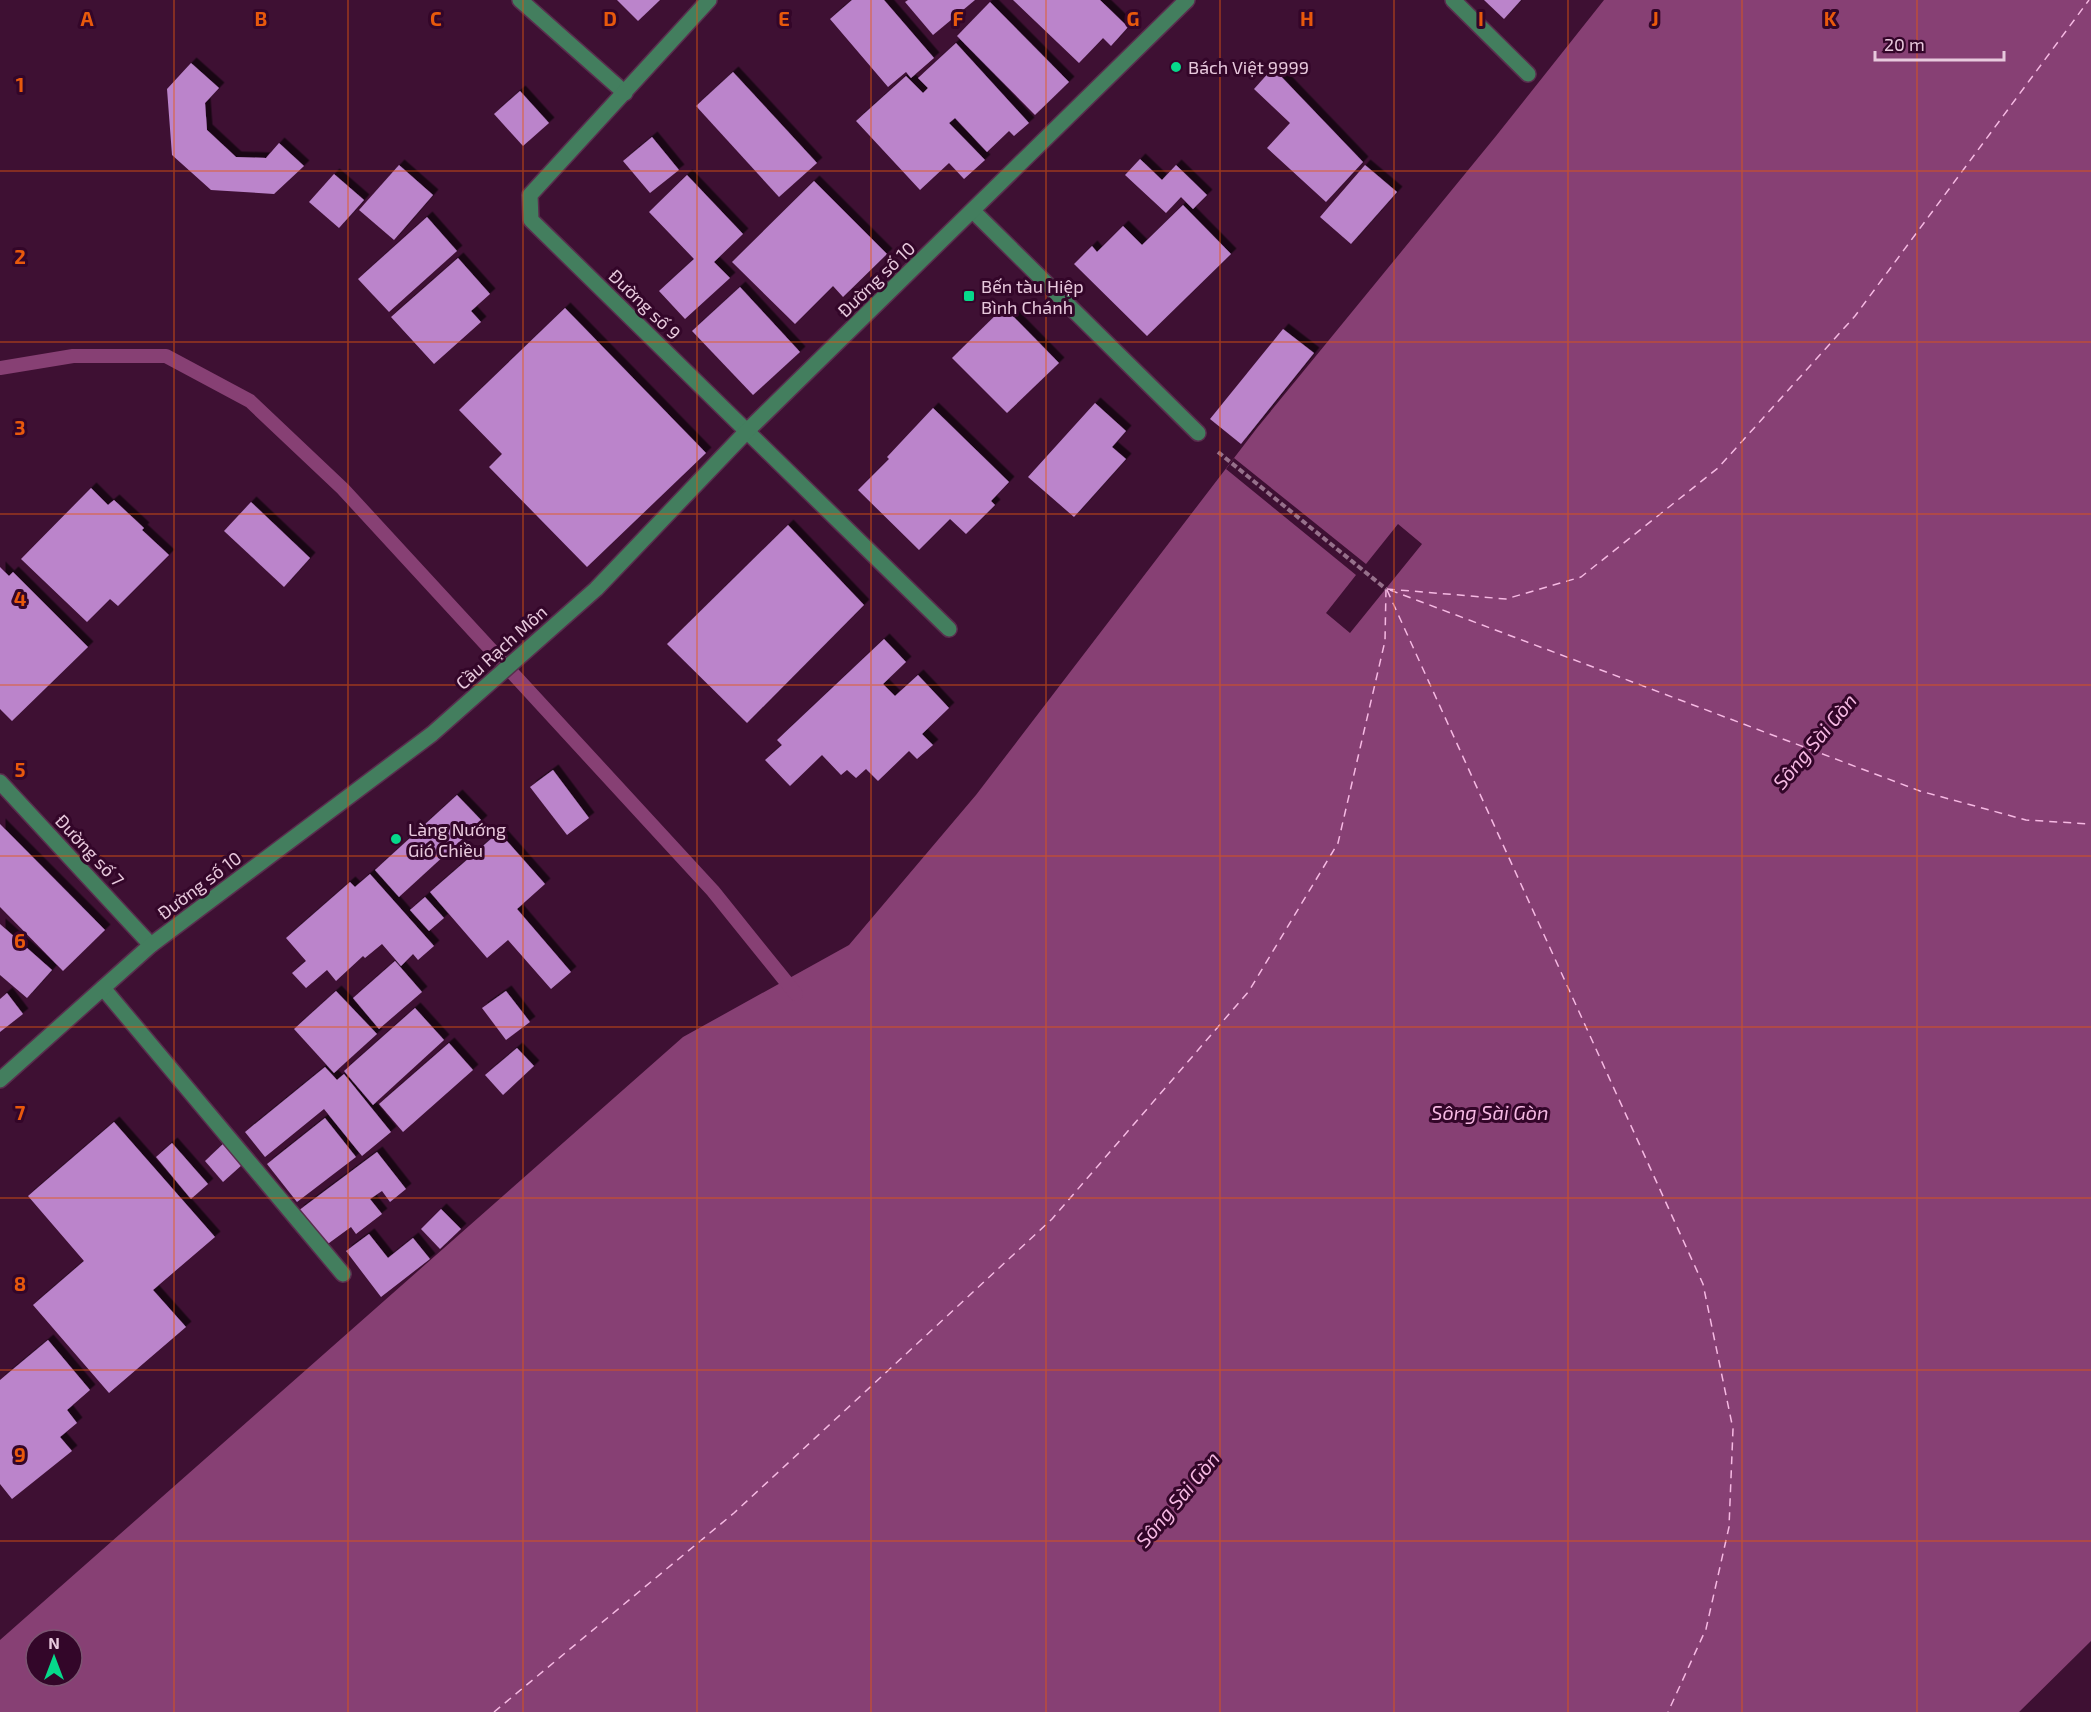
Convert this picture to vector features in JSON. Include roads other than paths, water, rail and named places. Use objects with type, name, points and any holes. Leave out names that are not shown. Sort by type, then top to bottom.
[{"type":"street","points":[[520,0],[625,93]]},
{"type":"street","name":"Đường số 9","points":[[710,0],[530,195],[531,220],[950,629]]},
{"type":"street","name":"Đường số 10","points":[[596,589],[748,430],[1187,0]]},
{"type":"street","points":[[1453,0],[1528,74]]},
{"type":"street","points":[[973,211],[1198,433]]},
{"type":"street","name":"Cầu Rạch Môn","points":[[432,734],[596,589]]},
{"type":"street","name":"Đường số 10","points":[[0,1080],[150,945],[432,734]]},
{"type":"street","name":"Đường số 7","points":[[0,782],[150,945]]},
{"type":"street","points":[[103,988],[343,1274]]},
{"type":"water","name":"Sông Sài Gòn","points":[[1604,0],[2091,0],[2091,1641],[2019,1712],[0,1712],[0,1640],[683,1037],[849,945],[976,795],[1257,428]]},
{"type":"waterway","points":[[0,368],[73,356],[166,356],[250,401],[343,489],[713,891],[796,994]]},
{"type":"place","name":"Bách Việt 9999","points":[[1176,67]]},
{"type":"place","name":"Bến tàu Hiệp Bình Chánh","points":[[969,296]]},
{"type":"place","name":"Làng Nướng Gió Chiều","points":[[396,839]]}]
